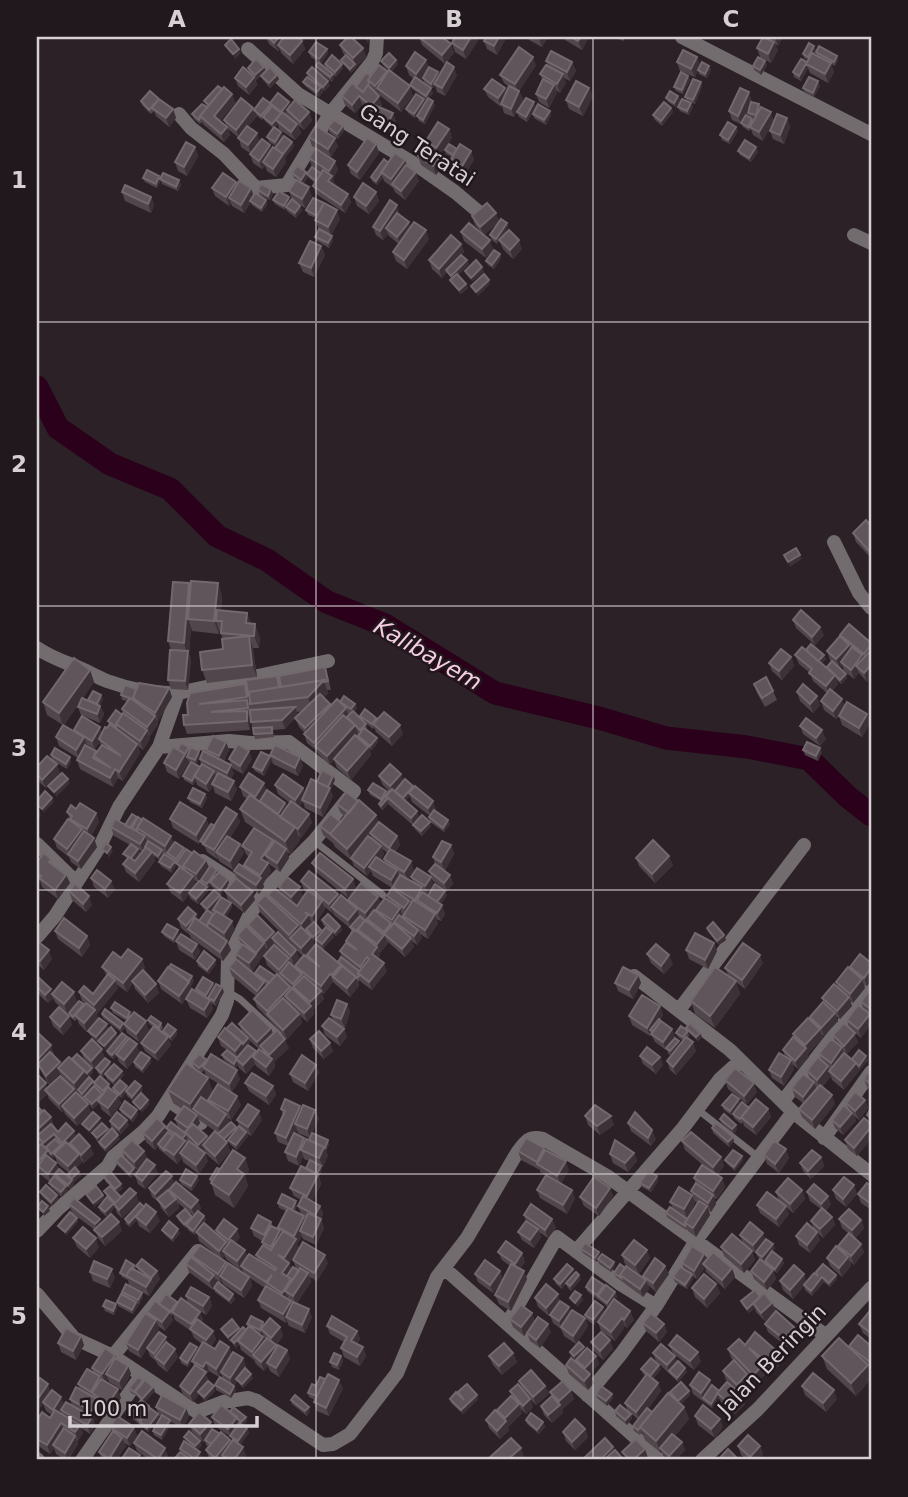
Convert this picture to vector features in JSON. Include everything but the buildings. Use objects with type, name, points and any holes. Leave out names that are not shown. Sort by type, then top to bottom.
[{"type":"street","points":[[179,114],[191,128],[224,154],[256,188],[287,185],[330,114],[372,62],[376,54],[377,37]]},
{"type":"street","points":[[682,37],[871,134]]},
{"type":"street","name":"Gang Teratai","points":[[248,49],[298,94],[418,166],[480,213]]},
{"type":"street","points":[[854,235],[871,243]]},
{"type":"street","points":[[834,542],[859,593],[871,608]]},
{"type":"street","points":[[37,648],[55,660],[78,667],[107,681],[134,689],[178,693],[328,661]]},
{"type":"street","points":[[37,937],[55,916],[125,811],[159,747],[178,693]]},
{"type":"street","points":[[37,1231],[158,1116],[222,1015],[227,1001],[238,935],[260,898],[314,841],[354,791],[289,742],[219,741],[159,747]]},
{"type":"street","points":[[37,844],[76,881]]},
{"type":"street","points":[[679,1010],[804,845]]},
{"type":"street","points":[[190,852],[260,898]]},
{"type":"street","points":[[634,976],[740,1060],[788,1107],[871,1174]]},
{"type":"street","points":[[587,1395],[656,1306],[697,1239],[758,1157],[788,1107],[871,988]]},
{"type":"street","points":[[576,1251],[629,1192],[720,1079],[740,1060]]},
{"type":"street","points":[[824,1138],[871,1072]]},
{"type":"street","points":[[168,1100],[201,1123]]},
{"type":"street","points":[[37,1294],[74,1338],[113,1356],[197,1412],[223,1402],[254,1400],[323,1445],[338,1441],[350,1434],[381,1396],[407,1356],[428,1296],[444,1268],[467,1238],[517,1153],[529,1139],[543,1139],[607,1176],[697,1239],[825,1335]]},
{"type":"street","points":[[507,1324],[557,1237],[656,1306]]},
{"type":"street","points":[[113,1356],[201,1247]]},
{"type":"street","points":[[444,1268],[661,1460]]},
{"type":"street","name":"Jalan Beringin","points":[[702,1460],[758,1409],[871,1288]]},
{"type":"street","points":[[82,1460],[141,1376]]},
{"type":"lane","points":[[314,841],[383,895]]},
{"type":"lane","points":[[227,991],[240,999],[278,1034]]},
{"type":"lane","points":[[697,1109],[758,1157]]},
{"type":"waterway","name":"Kalibayem","points":[[37,387],[58,428],[110,464],[170,489],[217,536],[267,560],[327,602],[385,625],[495,693],[599,718],[666,738],[747,747],[809,759],[871,815]]}]
